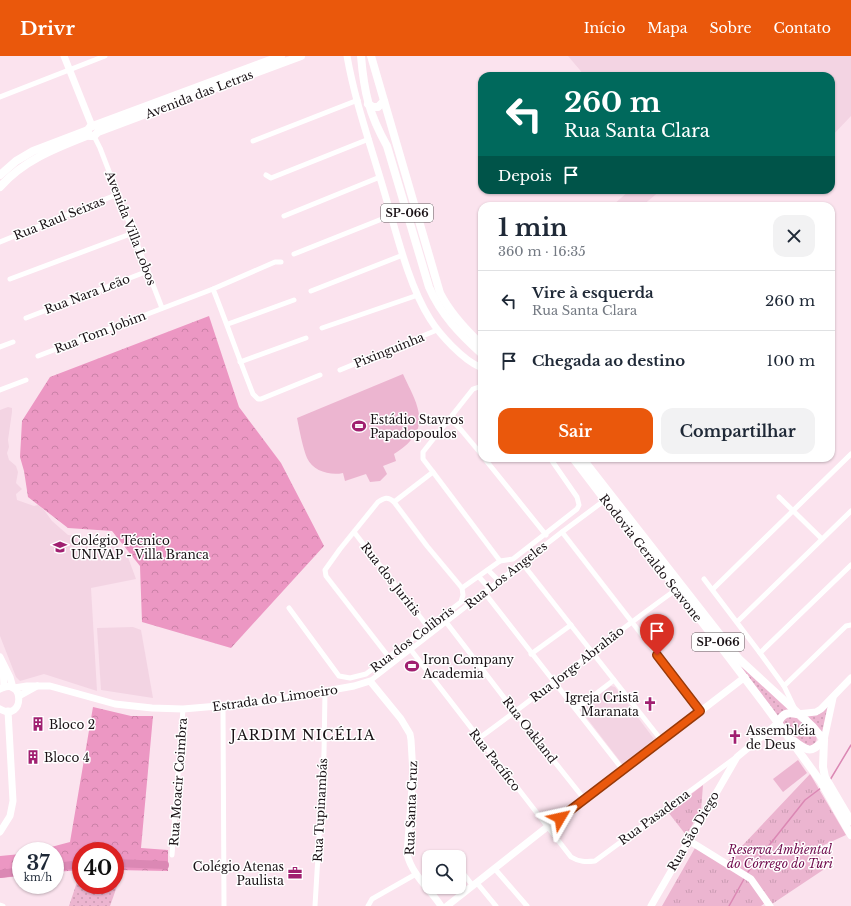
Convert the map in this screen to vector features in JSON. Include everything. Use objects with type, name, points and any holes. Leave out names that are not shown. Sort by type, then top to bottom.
[{"type":"main road","points":[[64,56],[87,114],[92,131]]},
{"type":"main road","name":"Avenida das Letras","points":[[0,187],[15,172],[50,150],[92,131],[280,56]]},
{"type":"main road","name":"Avenida das Letras","points":[[0,175],[16,161],[33,151],[301,56]]},
{"type":"main road","name":"SP-066","points":[[361,56],[368,104],[375,125],[387,146],[432,294],[444,315],[464,338],[478,350]]},
{"type":"main road","name":"SP-066","points":[[371,56],[440,293],[456,319],[478,341]]},
{"type":"main road","points":[[346,57],[380,176],[418,295],[430,320],[438,330],[469,360],[478,366]]},
{"type":"main road","points":[[363,77],[368,72],[376,71]]},
{"type":"main road","points":[[368,104],[373,107],[378,107],[384,101]]},
{"type":"main road","name":"Rodovia Geraldo Scavone","points":[[576,462],[677,589],[745,678],[821,782],[851,835]]},
{"type":"main road","name":"Rodovia Geraldo Scavone","points":[[585,462],[739,659],[813,727],[824,740]]},
{"type":"main road","points":[[1,660],[1,688]]},
{"type":"main road","points":[[0,709],[12,711],[17,706],[20,699],[13,688],[1,660]]},
{"type":"main road","points":[[447,906],[547,827],[585,800],[745,678]]},
{"type":"main road","points":[[778,723],[782,715],[786,713],[798,714],[816,712],[822,709],[851,678]]},
{"type":"main road","name":"Estrada do Limoeiro","points":[[1,688],[45,685],[61,688],[115,704],[152,708],[183,709],[264,702],[354,686],[370,681]]},
{"type":"main road","name":"Rua Santa Cruz","points":[[370,681],[397,714],[410,734],[413,751],[413,774],[407,854],[408,860],[416,874]]},
{"type":"main road","points":[[19,696],[37,686]]},
{"type":"main road","points":[[833,698],[824,740],[823,767],[825,777],[851,821]]},
{"type":"main road","points":[[0,832],[10,816],[12,801],[8,711]]},
{"type":"main road","name":"Rua São Diego","points":[[651,906],[688,840],[724,770],[737,757],[778,723]]},
{"type":"main road","points":[[783,731],[805,749],[812,750],[824,740]]},
{"type":"main road","points":[[688,840],[751,879],[770,906]]},
{"type":"main road","points":[[416,874],[434,895],[441,906]]},
{"type":"street","points":[[0,97],[105,56]]},
{"type":"street","points":[[253,141],[358,100]]},
{"type":"street","name":"Avenida Villa Lobos","points":[[92,131],[162,308]]},
{"type":"street","points":[[266,176],[271,178],[369,138]]},
{"type":"street","points":[[284,216],[380,176]]},
{"type":"street","name":"Rua Raul Seixas","points":[[0,242],[118,194]]},
{"type":"street","points":[[294,254],[392,215]]},
{"type":"street","points":[[10,279],[133,233]]},
{"type":"street","points":[[311,291],[404,255]]},
{"type":"street","name":"Rua Tom Jobim","points":[[38,356],[213,289],[274,262],[282,262]]},
{"type":"street","name":"Rua Nara Leão","points":[[26,318],[148,270]]},
{"type":"street","points":[[213,289],[228,324],[240,362],[254,394],[258,399],[320,375]]},
{"type":"street","points":[[322,328],[418,295]]},
{"type":"street","points":[[228,324],[294,300]]},
{"type":"street","name":"Pixinguinha","points":[[340,370],[438,330]]},
{"type":"street","points":[[240,362],[306,338]]},
{"type":"street","points":[[0,347],[13,342]]},
{"type":"street","points":[[0,390],[26,380]]},
{"type":"street","points":[[478,388],[473,390],[423,452],[423,459],[500,561]]},
{"type":"street","points":[[450,418],[478,450]]},
{"type":"street","points":[[713,589],[851,454]]},
{"type":"street","points":[[487,462],[546,534]]},
{"type":"street","points":[[388,656],[325,573],[326,567],[378,502],[383,498],[390,498],[394,502],[427,546],[462,588],[500,561],[513,559],[577,509],[579,505],[577,497],[553,462]]},
{"type":"street","points":[[394,502],[433,472]]},
{"type":"street","points":[[779,497],[822,539]]},
{"type":"street","name":"Rua Los Angeles","points":[[370,681],[522,562],[605,500]]},
{"type":"street","points":[[737,622],[851,511]]},
{"type":"street","name":"Rua dos Juritis","points":[[354,532],[428,627]]},
{"type":"street","points":[[562,532],[700,711]]},
{"type":"street","points":[[522,562],[662,740]]},
{"type":"street","points":[[760,653],[851,565]]},
{"type":"street","points":[[488,570],[499,581]]},
{"type":"street","points":[[479,577],[489,588]]},
{"type":"street","points":[[704,579],[713,589],[784,686],[798,714]]},
{"type":"street","name":"Rua dos Colibris","points":[[289,608],[336,674],[345,678],[363,676],[461,602],[464,595],[462,588]]},
{"type":"street","name":"Rua Jorge Abrahão","points":[[478,739],[631,622],[677,589]]},
{"type":"street","points":[[484,592],[623,770]]},
{"type":"street","name":"Rua Oakland","points":[[446,622],[585,800]]},
{"type":"street","points":[[531,654],[571,625]]},
{"type":"street","points":[[784,686],[846,626],[851,625]]},
{"type":"street","name":"Rua Pacífico","points":[[410,650],[571,857],[584,862]]},
{"type":"street","points":[[576,709],[614,680]]},
{"type":"street","name":"Rua Tupinambás","points":[[315,906],[324,754],[325,691]]},
{"type":"street","points":[[223,706],[224,906]]},
{"type":"street","name":"Rua Moacir Coimbra","points":[[172,855],[183,709]]},
{"type":"street","name":"Rua Pasadena","points":[[584,862],[595,861],[724,770]]},
{"type":"street","points":[[495,869],[527,906]]},
{"type":"street","points":[[368,906],[372,899],[416,874]]},
{"type":"street","points":[[466,875],[496,906]]},
{"type":"shaded area","points":[[568,56],[851,56],[851,116],[835,133],[835,72],[582,72]]},
{"type":"shaded area","points":[[626,194],[656,194],[647,202],[616,202]]},
{"type":"shaded area","name":"Colégio Técnico UNIVAP - Villa Branca","points":[[8,407],[12,408],[12,412],[8,440],[9,447],[7,453],[9,460],[16,466],[18,472],[16,483],[22,489],[16,494],[17,500],[34,506],[38,505],[44,510],[52,521],[68,535],[98,539],[107,535],[114,543],[126,552],[136,579],[91,588],[97,691],[44,674],[20,681],[16,677],[0,636],[0,410]]},
{"type":"shaded area","points":[[133,627],[141,630],[153,698],[101,690],[97,628]]},
{"type":"shaded area","points":[[611,686],[615,687],[654,739],[623,765],[580,709]]},
{"type":"green space","points":[[209,316],[239,407],[281,463],[324,546],[231,648],[142,622],[140,566],[112,531],[68,528],[28,497],[20,457],[22,421],[50,377]]},
{"type":"green space","name":"Estádio Stavros Papadopoulos","points":[[403,374],[418,407],[419,424],[411,440],[394,454],[396,461],[383,466],[387,474],[380,481],[370,482],[366,474],[345,481],[343,473],[333,474],[322,472],[313,466],[307,458],[297,418]]},
{"type":"green space","points":[[741,667],[743,667],[791,709],[782,712],[777,716]]},
{"type":"green space","points":[[830,704],[823,735],[807,715]]},
{"type":"green space","points":[[93,707],[131,716],[153,716],[141,848],[168,850],[168,871],[124,870],[124,842],[72,842],[72,871],[64,871],[64,844],[70,842]]},
{"type":"green space","points":[[793,715],[816,735],[816,741],[811,746],[809,747],[798,741],[783,726],[784,718]]},
{"type":"green space","points":[[798,760],[807,773],[783,792],[773,779]]},
{"type":"green space","name":"Reserva Ambiental do Córrego do Turi","points":[[810,774],[846,835],[815,849],[826,868],[772,904],[765,903],[761,906],[662,906],[695,848],[724,865]]},
{"type":"green space","points":[[703,785],[701,811],[686,835],[668,812]]},
{"type":"green space","points":[[12,855],[12,877],[0,878],[0,856]]},
{"type":"green space","points":[[73,894],[114,894],[110,906],[69,906]]},
{"type":"waterway","points":[[830,780],[851,745]]},
{"type":"waterway","points":[[748,872],[805,800],[821,788]]},
{"type":"waterway","points":[[124,863],[165,865]]},
{"type":"waterway","points":[[64,866],[72,865]]},
{"type":"waterway","points":[[0,874],[12,872]]},
{"type":"waterway","points":[[729,906],[744,879]]},
{"type":"place","name":"Estádio Stavros Papadopoulos","points":[[359,426]]},
{"type":"place","name":"Colégio Técnico UNIVAP - Villa Branca","points":[[60,547]]},
{"type":"place","name":"Iron Company Academia","points":[[412,666]]},
{"type":"place","name":"Igreja Cristã Maranata","points":[[650,704]]},
{"type":"place","name":"Bloco 2","points":[[38,724]]},
{"type":"place","name":"Assembléia de Deus","points":[[735,737]]},
{"type":"place","name":"Bloco 4","points":[[33,757]]},
{"type":"place","name":"Colégio Atenas Paulista","points":[[295,873]]},
{"type":"district","name":"JARDIM NICÉLIA","points":[[303,735]]},
{"type":"route","points":[[560,818],[700,711],[657,655]]}]
